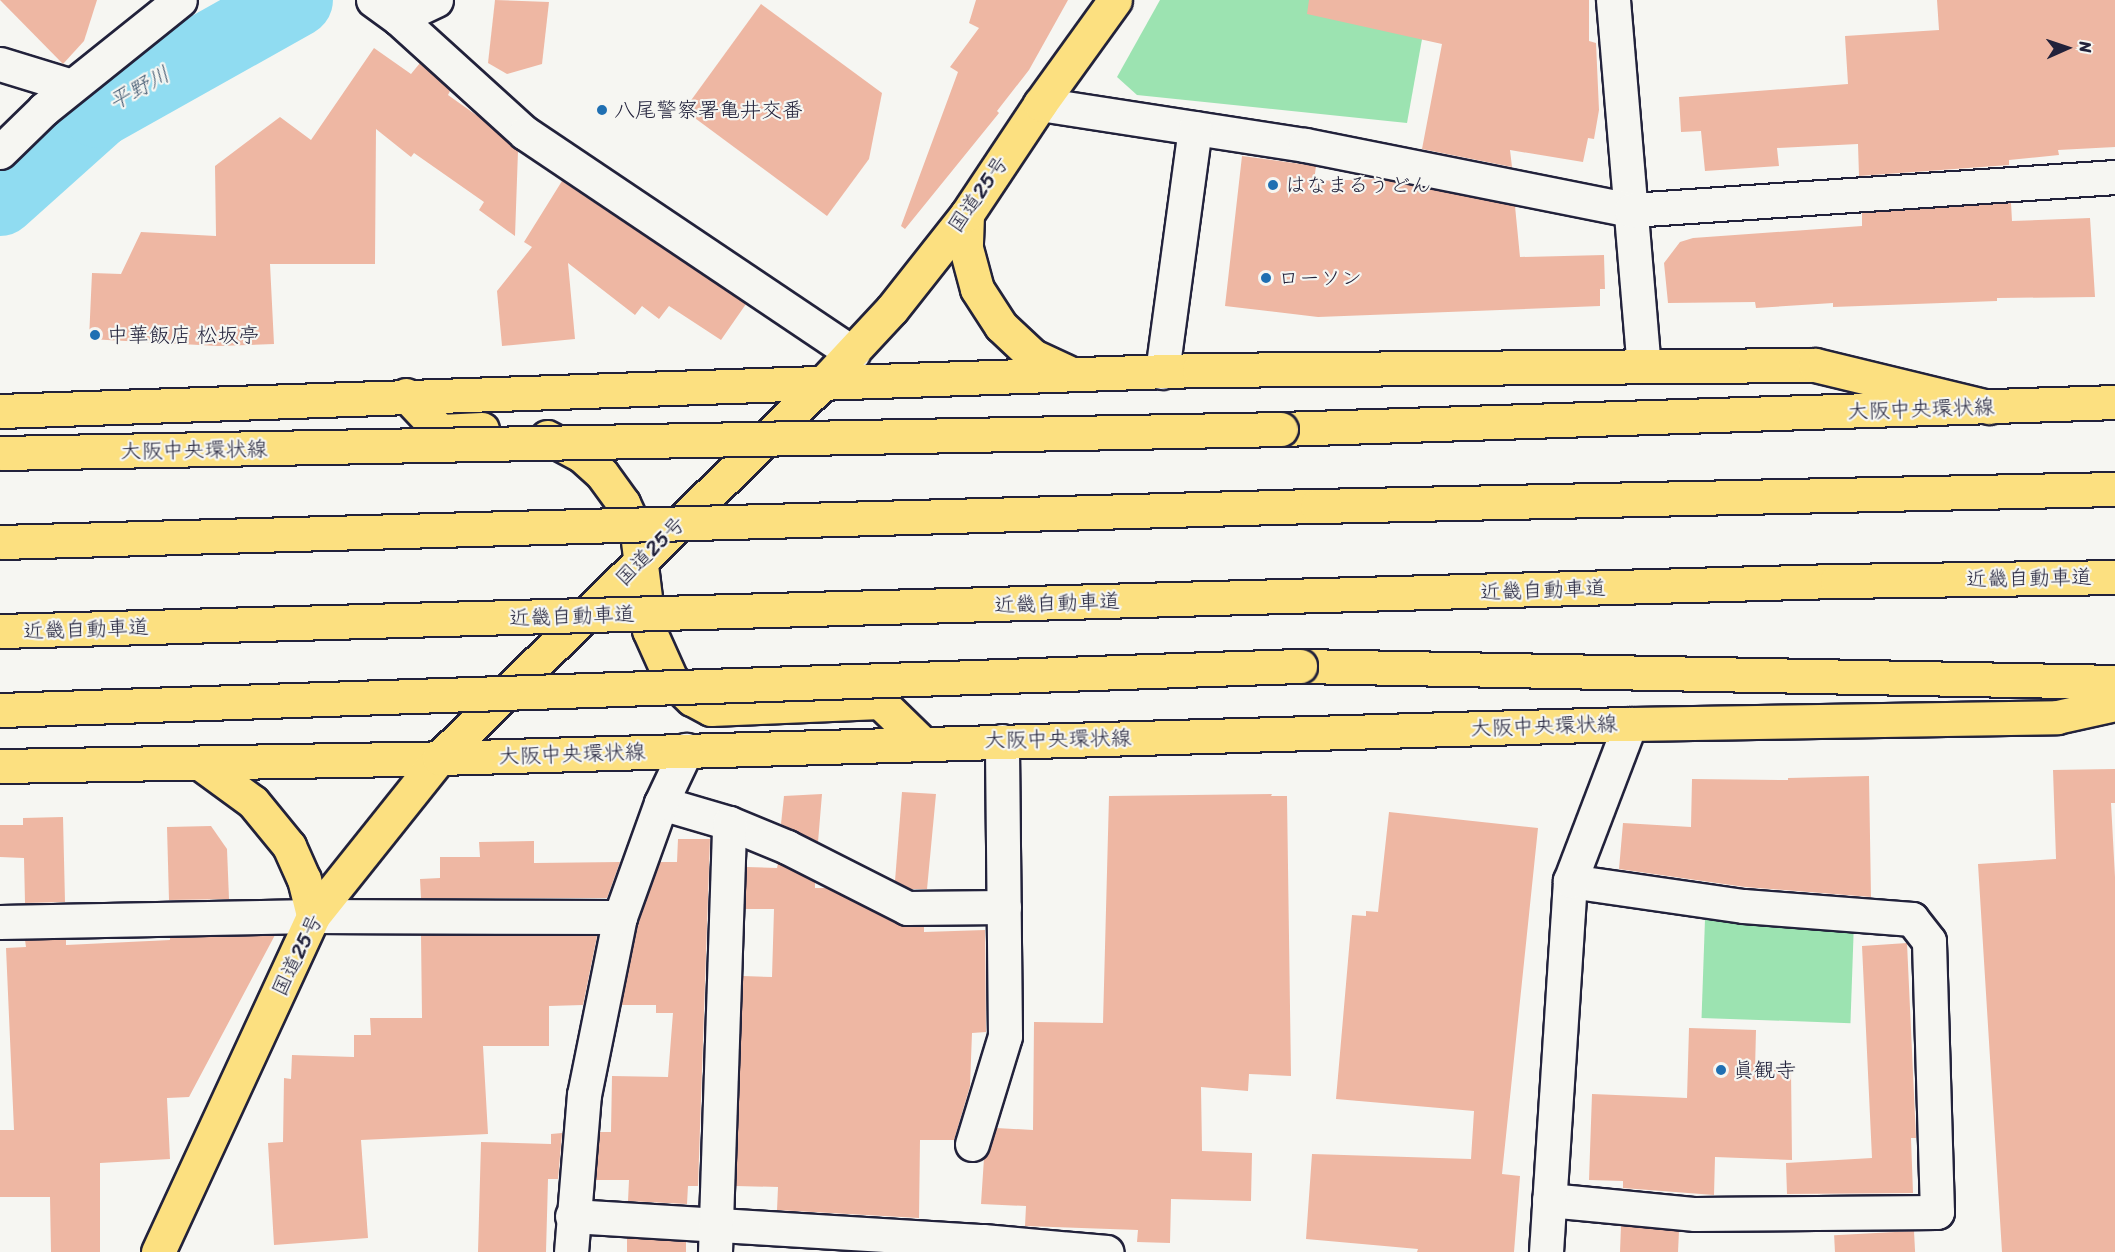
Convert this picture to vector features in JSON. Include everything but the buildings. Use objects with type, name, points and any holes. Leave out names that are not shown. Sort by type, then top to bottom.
[{"type":"main road","name":"国道25号","points":[[158,1252],[313,916],[439,758],[825,381],[892,309],[967,214],[1040,104],[1115,0]]},
{"type":"main road","points":[[967,214],[966,248],[977,289],[1001,326],[1033,356],[1076,375]]},
{"type":"main road","points":[[0,411],[202,406],[406,395],[1162,372],[1815,365],[1989,407]]},
{"type":"main road","points":[[406,395],[440,431],[513,428],[553,438],[581,455],[602,474],[623,503],[637,533],[649,630],[660,659],[671,679],[692,699],[711,709],[880,702],[921,742]]},
{"type":"main road","name":"大阪中央環状線","points":[[0,453],[1281,429],[2115,402]]},
{"type":"main road","points":[[0,542],[1305,506],[2115,489]]},
{"type":"main road","name":"近畿自動車道","points":[[0,631],[1802,582],[2115,577]]},
{"type":"main road","points":[[0,710],[1300,666],[2115,682]]},
{"type":"main road","name":"大阪中央環状線","points":[[0,766],[439,758],[921,742],[1630,724],[2057,717],[2115,704]]},
{"type":"main road","points":[[201,764],[253,802],[289,846],[304,879],[313,916]]},
{"type":"street","points":[[0,152],[72,86],[180,0]]},
{"type":"street","points":[[385,9],[436,0]]},
{"type":"street","points":[[1613,0],[1644,366]]},
{"type":"street","points":[[385,9],[525,133],[852,353]]},
{"type":"street","points":[[0,64],[72,86]]},
{"type":"street","points":[[1040,104],[1305,145],[1631,210],[2115,177]]},
{"type":"street","points":[[1162,372],[1195,128]]},
{"type":"street","points":[[1546,1252],[1570,881],[1630,724]]},
{"type":"street","points":[[972,1144],[1005,1036],[1002,741]]},
{"type":"street","points":[[571,1252],[572,1216],[584,1095],[620,918],[662,803],[686,750]]},
{"type":"street","points":[[662,803],[729,823],[787,847],[907,908],[1004,907]]},
{"type":"street","points":[[715,1238],[729,823]]},
{"type":"street","points":[[1549,1200],[1695,1214],[1937,1212],[1929,941],[1912,920],[1743,906],[1570,881]]},
{"type":"street","points":[[0,922],[313,916],[620,918]]},
{"type":"street","points":[[572,1216],[715,1238],[1107,1252]]},
{"type":"green space","points":[[1160,0],[1429,0],[1407,123],[1137,95],[1117,77]]},
{"type":"green space","points":[[1705,919],[1854,924],[1850,1023],[1702,1018]]},
{"type":"waterway","name":"平野川","points":[[0,199],[98,111],[296,0]]},
{"type":"place","name":"八尾警察署亀井交番","points":[[602,110]]},
{"type":"place","name":"はなまるうどん","points":[[1273,185]]},
{"type":"place","name":"ローソン","points":[[1266,278]]},
{"type":"place","name":"中華飯店 松坂亭","points":[[95,335]]},
{"type":"place","name":"眞観寺","points":[[1721,1070]]}]
